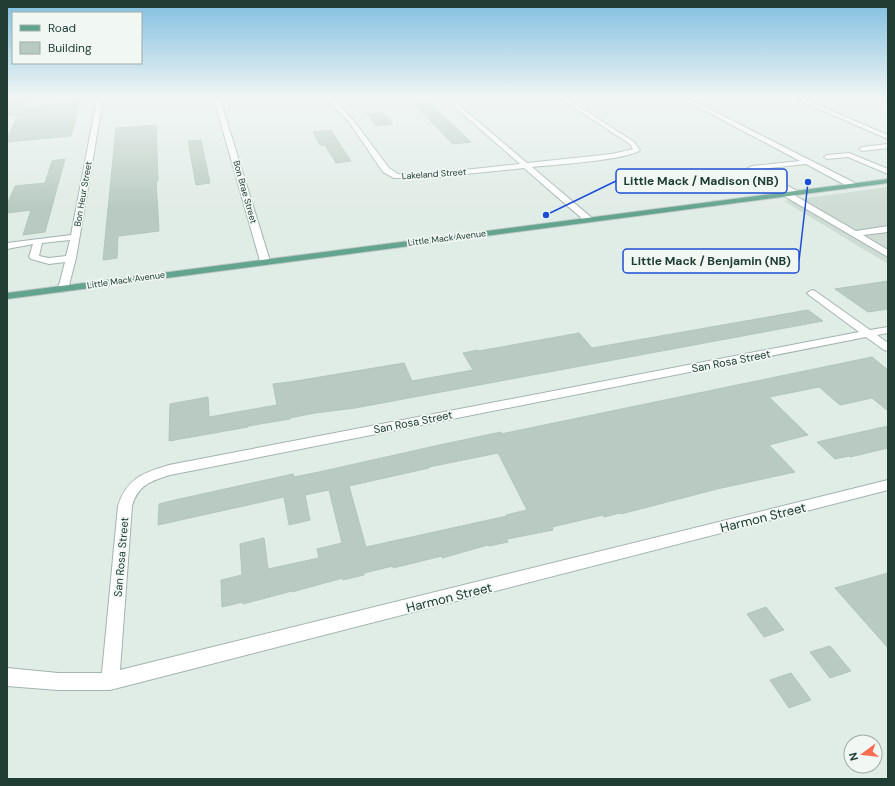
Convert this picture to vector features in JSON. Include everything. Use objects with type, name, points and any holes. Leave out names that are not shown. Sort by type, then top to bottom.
[{"type":"main road","name":"Little Mack Avenue","points":[[7,296],[265,261],[888,181]]},
{"type":"street","name":"Bon Heur Street","points":[[63,289],[71,258],[93,136]]},
{"type":"street","name":"Bon Brae Street","points":[[228,136],[265,261]]},
{"type":"street","name":"Lakeland Street","points":[[361,136],[386,170],[397,176],[427,176],[527,166],[630,153],[637,150],[632,144],[619,136]]},
{"type":"street","points":[[491,136],[589,220]]},
{"type":"street","points":[[756,136],[852,185]]},
{"type":"street","points":[[862,149],[888,146]]},
{"type":"street","points":[[828,157],[849,155],[888,172]]},
{"type":"street","points":[[807,162],[752,168],[855,234],[884,248],[888,254]]},
{"type":"street","points":[[855,234],[888,229]]},
{"type":"street","points":[[7,246],[75,236]]},
{"type":"street","points":[[38,241],[34,257],[49,261],[71,258]]},
{"type":"street","points":[[812,293],[888,348]]},
{"type":"street","name":"San Rosa Street","points":[[110,680],[125,506],[128,496],[134,487],[145,478],[163,471],[198,464],[888,330]]},
{"type":"street","name":"Harmon Street","points":[[7,677],[40,682],[79,683],[110,680],[348,622],[888,485]]},
{"type":"shaded area","points":[[888,187],[888,264],[784,201]]},
{"type":"building","points":[[8,136],[71,136],[7,142]]},
{"type":"building","points":[[115,136],[156,136],[158,181],[156,181],[159,231],[118,236],[117,258],[103,260]]},
{"type":"building","points":[[315,136],[335,136],[351,161],[336,163],[325,145],[320,145]]},
{"type":"building","points":[[445,136],[464,136],[471,142],[453,144]]},
{"type":"building","points":[[201,140],[210,183],[196,185],[188,141]]},
{"type":"building","points":[[65,159],[45,232],[23,235],[31,210],[7,213],[7,205],[15,186],[45,183],[52,161]]},
{"type":"building","points":[[888,281],[888,309],[868,312],[835,289]]},
{"type":"building","points":[[808,310],[823,321],[169,441],[170,404],[208,397],[209,417],[277,405],[273,384],[404,363],[412,381],[473,370],[463,353],[478,350],[579,333],[592,348]]},
{"type":"building","points":[[872,357],[888,370],[888,411],[872,398],[840,405],[819,387],[769,397],[808,435],[769,445],[795,472],[717,489],[621,514],[604,517],[603,515],[552,527],[553,530],[507,539],[508,542],[488,545],[442,558],[442,556],[393,568],[393,566],[364,573],[364,575],[343,580],[343,578],[243,604],[243,602],[222,607],[221,580],[242,575],[240,544],[264,538],[268,569],[319,558],[317,549],[342,543],[329,490],[305,495],[310,520],[289,525],[284,497],[158,525],[159,504],[293,474],[294,477],[501,432],[501,434]],"holes":[[[498,453],[527,510],[506,515],[507,516],[366,547],[349,486],[429,467]]]},
{"type":"building","points":[[888,426],[888,448],[850,457],[835,459],[817,442]]},
{"type":"building","points":[[888,573],[888,648],[835,588]]},
{"type":"building","points":[[766,607],[784,630],[764,637],[747,614]]},
{"type":"building","points":[[830,646],[851,671],[830,678],[810,652]]},
{"type":"building","points":[[791,673],[811,700],[789,708],[770,680]]},
{"type":"place","name":"Little Mack / Benjamin (NB)","points":[[808,182]]},
{"type":"place","name":"Little Mack / Madison (NB)","points":[[546,215]]}]
